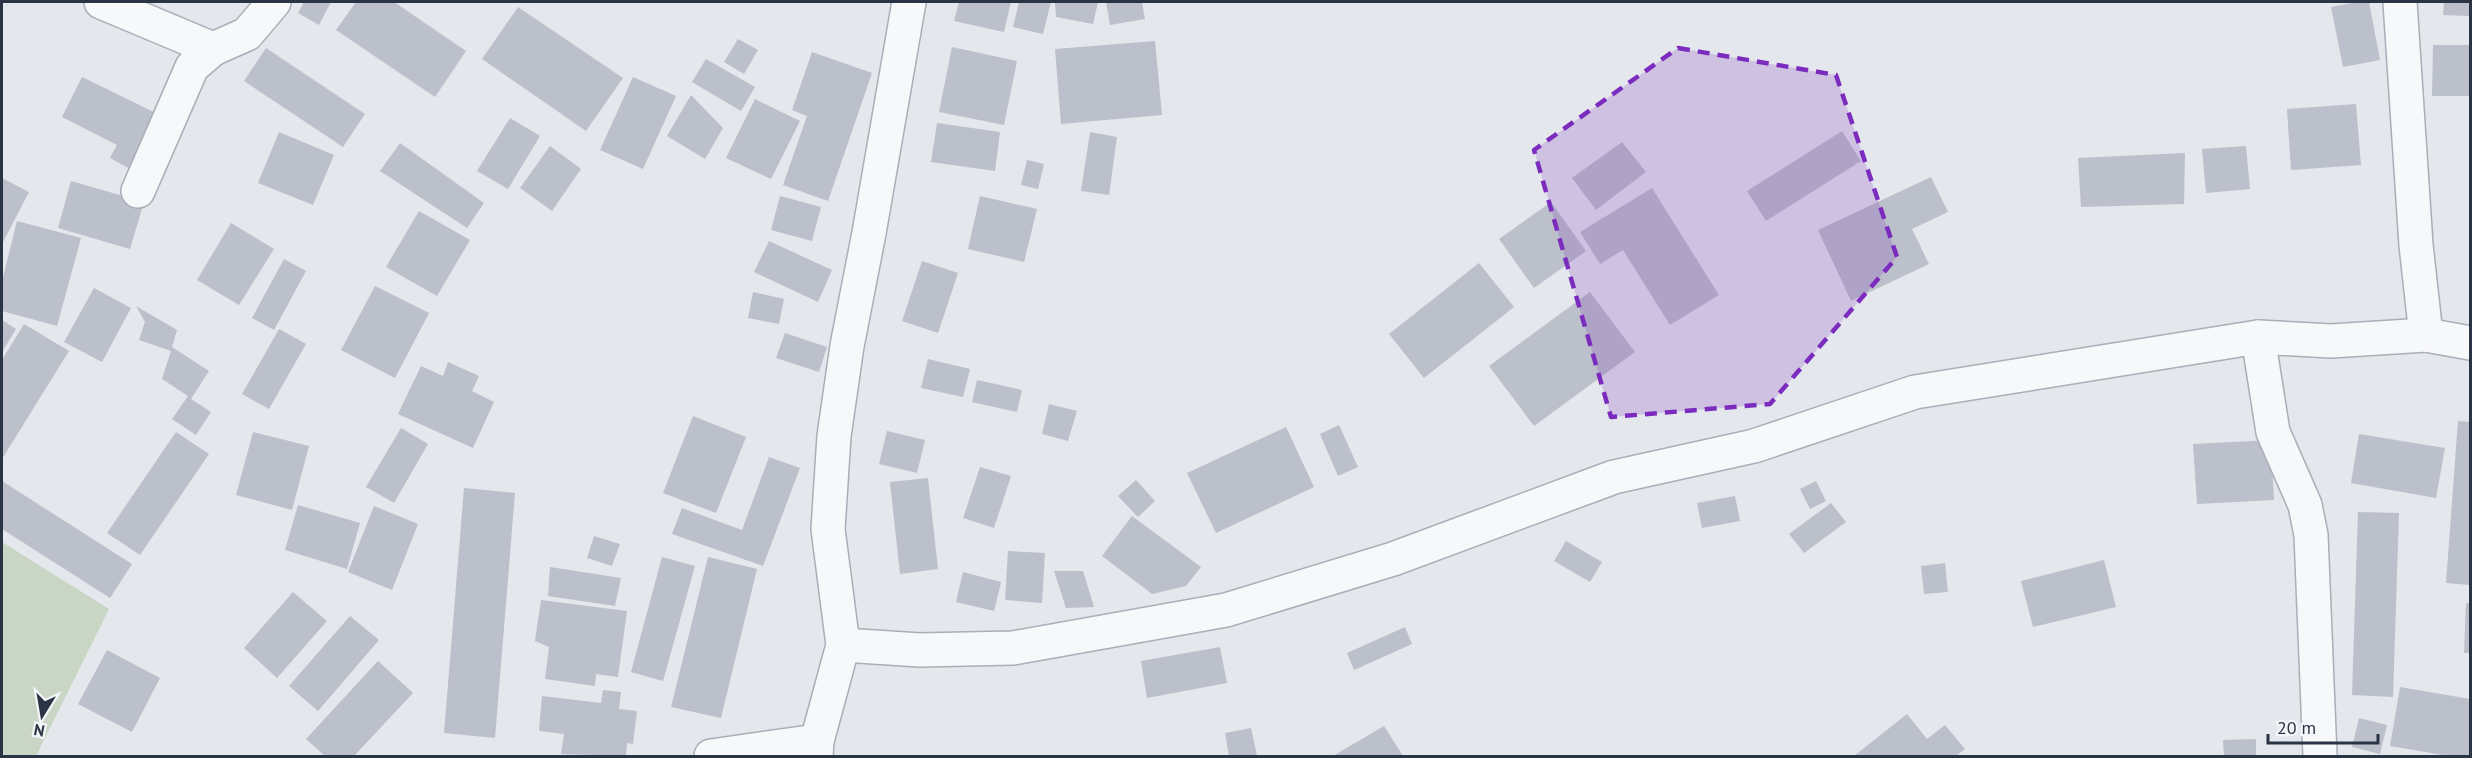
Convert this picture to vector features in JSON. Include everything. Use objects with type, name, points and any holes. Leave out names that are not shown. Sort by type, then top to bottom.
[{"type":"street","points":[[101,2],[213,49]]},
{"type":"street","points":[[138,191],[192,67],[213,49],[247,34],[274,2]]},
{"type":"street","points":[[711,756],[817,749],[843,645],[828,529],[834,436],[847,346],[909,2]]},
{"type":"street","points":[[2400,2],[2416,245],[2426,335]]},
{"type":"street","points":[[843,645],[920,650],[1012,648],[1226,610],[1393,559],[1614,477],[1754,446],[1916,392],[2258,337],[2331,341],[2426,335],[2470,343]]},
{"type":"street","points":[[2258,337],[2272,432],[2305,505],[2311,535],[2320,756]]},
{"type":"highlighted area","points":[[1678,48],[1836,75],[1897,257],[1770,404],[1611,417],[1534,150]]},
{"type":"green space","points":[[2,542],[109,609],[36,756],[2,756]]},
{"type":"building","points":[[304,2],[331,2],[319,25],[298,13]]},
{"type":"building","points":[[356,2],[394,2],[466,51],[435,97],[336,30]]},
{"type":"building","points":[[959,2],[1011,2],[1004,32],[954,21]]},
{"type":"building","points":[[1019,2],[1051,2],[1043,34],[1013,27]]},
{"type":"building","points":[[1055,2],[1098,2],[1093,24],[1056,17]]},
{"type":"building","points":[[1106,2],[1142,2],[1145,19],[1110,25]]},
{"type":"building","points":[[2369,2],[2380,60],[2343,67],[2331,7]]},
{"type":"building","points":[[2444,2],[2470,2],[2470,16],[2443,15]]},
{"type":"building","points":[[518,7],[623,78],[586,131],[482,59]]},
{"type":"building","points":[[738,39],[758,50],[744,74],[724,62]]},
{"type":"building","points":[[1155,41],[1162,115],[1061,124],[1055,49]]},
{"type":"building","points":[[2433,45],[2470,45],[2470,96],[2432,96]]},
{"type":"building","points":[[952,47],[1017,61],[1004,125],[939,112]]},
{"type":"building","points":[[266,48],[365,114],[343,147],[244,81]]},
{"type":"building","points":[[812,52],[872,73],[828,201],[783,185],[807,116],[792,110]]},
{"type":"building","points":[[706,59],[755,87],[741,111],[692,82]]},
{"type":"building","points":[[82,77],[160,115],[132,170],[110,158],[117,145],[62,117]]},
{"type":"building","points":[[633,77],[676,96],[643,169],[600,150]]},
{"type":"building","points":[[691,95],[723,128],[705,159],[667,136]]},
{"type":"building","points":[[755,99],[800,121],[771,179],[726,158]]},
{"type":"building","points":[[2356,104],[2361,165],[2291,170],[2287,109]]},
{"type":"building","points":[[510,118],[540,136],[508,189],[477,171]]},
{"type":"building","points":[[937,123],[1000,132],[995,171],[931,162]]},
{"type":"building","points":[[1842,131],[1861,161],[1766,221],[1747,191]]},
{"type":"building","points":[[279,132],[334,155],[313,205],[258,183]]},
{"type":"building","points":[[1090,132],[1117,137],[1109,195],[1081,191]]},
{"type":"building","points":[[1622,142],[1646,172],[1596,210],[1572,178]]},
{"type":"building","points":[[400,143],[484,203],[467,228],[380,171]]},
{"type":"building","points":[[550,146],[581,169],[552,211],[520,188]]},
{"type":"building","points":[[2246,146],[2250,189],[2206,193],[2202,149]]},
{"type":"building","points":[[2185,153],[2184,204],[2081,207],[2078,158]]},
{"type":"building","points":[[1027,160],[1044,164],[1038,189],[1021,185]]},
{"type":"building","points":[[1931,177],[1948,212],[1912,229],[1929,264],[1851,301],[1818,230]]},
{"type":"building","points":[[2,178],[29,192],[2,244]]},
{"type":"building","points":[[71,181],[144,202],[130,249],[58,228]]},
{"type":"building","points":[[1652,188],[1719,295],[1670,325],[1623,250],[1600,264],[1580,232]]},
{"type":"building","points":[[780,196],[821,207],[812,241],[771,230]]},
{"type":"building","points":[[980,196],[1037,209],[1024,262],[968,249]]},
{"type":"building","points":[[1551,202],[1586,251],[1534,288],[1499,239]]},
{"type":"building","points":[[419,211],[470,240],[437,296],[386,267]]},
{"type":"building","points":[[17,221],[81,238],[57,326],[2,311],[2,281]]},
{"type":"building","points":[[231,223],[274,249],[239,305],[197,280]]},
{"type":"building","points":[[769,241],[832,270],[818,302],[754,272]]},
{"type":"building","points":[[284,259],[306,271],[274,330],[252,318]]},
{"type":"building","points":[[922,261],[958,273],[938,333],[902,321]]},
{"type":"building","points":[[1479,263],[1514,307],[1424,378],[1389,334]]},
{"type":"building","points":[[375,286],[429,313],[395,378],[341,350]]},
{"type":"building","points":[[94,288],[131,308],[102,362],[64,342]]},
{"type":"building","points":[[753,292],[784,299],[779,324],[748,318]]},
{"type":"building","points":[[1590,292],[1635,352],[1534,426],[1489,366]]},
{"type":"building","points":[[136,306],[177,330],[172,347],[209,371],[191,399],[211,412],[196,435],[172,419],[188,396],[162,379],[171,351],[139,340],[145,322]]},
{"type":"building","points":[[2,320],[16,329],[2,352]]},
{"type":"building","points":[[24,324],[69,351],[2,459],[2,360]]},
{"type":"building","points":[[279,329],[306,344],[269,409],[242,394]]},
{"type":"building","points":[[785,333],[827,347],[819,372],[776,358]]},
{"type":"building","points":[[928,359],[970,369],[963,397],[921,388]]},
{"type":"building","points":[[448,362],[479,376],[472,391],[494,402],[473,448],[398,414],[421,366],[443,376]]},
{"type":"building","points":[[977,380],[1022,390],[1017,412],[972,402]]},
{"type":"building","points":[[1049,404],[1077,411],[1068,441],[1042,434]]},
{"type":"building","points":[[693,416],[746,437],[716,513],[663,493]]},
{"type":"building","points":[[2458,421],[2470,422],[2470,585],[2446,583]]},
{"type":"building","points":[[1339,425],[1358,467],[1338,476],[1320,434]]},
{"type":"building","points":[[1286,427],[1314,487],[1216,533],[1187,473]]},
{"type":"building","points":[[401,428],[428,444],[394,503],[366,487]]},
{"type":"building","points":[[887,431],[925,440],[917,473],[879,464]]},
{"type":"building","points":[[176,432],[209,454],[140,555],[107,533]]},
{"type":"building","points":[[253,432],[309,446],[292,510],[236,495]]},
{"type":"building","points":[[2359,434],[2445,448],[2436,498],[2351,483]]},
{"type":"building","points":[[2271,440],[2274,500],[2197,504],[2193,444]]},
{"type":"building","points":[[769,457],[800,468],[763,566],[672,534],[682,508],[742,530]]},
{"type":"building","points":[[980,467],[1011,476],[994,528],[963,518]]},
{"type":"building","points":[[928,478],[938,569],[900,574],[890,482]]},
{"type":"building","points":[[1136,480],[1155,501],[1138,517],[1118,496]]},
{"type":"building","points":[[2,481],[132,564],[110,598],[2,529]]},
{"type":"building","points":[[1816,481],[1826,501],[1810,509],[1800,489]]},
{"type":"building","points":[[464,488],[515,493],[495,738],[444,733]]},
{"type":"building","points":[[1735,496],[1740,521],[1702,528],[1697,503]]},
{"type":"building","points":[[1831,503],[1846,522],[1804,553],[1789,534]]},
{"type":"building","points":[[298,505],[360,523],[347,569],[285,550]]},
{"type":"building","points":[[374,506],[418,524],[392,590],[348,572]]},
{"type":"building","points":[[2358,512],[2399,513],[2393,697],[2352,695]]},
{"type":"building","points":[[1132,516],[1201,567],[1186,586],[1152,594],[1102,556]]},
{"type":"building","points":[[594,536],[620,544],[612,566],[587,558]]},
{"type":"building","points":[[1566,541],[1602,562],[1590,582],[1554,561]]},
{"type":"building","points":[[1008,551],[1045,553],[1042,603],[1005,600]]},
{"type":"building","points":[[662,557],[695,566],[663,681],[631,672]]},
{"type":"building","points":[[708,557],[757,569],[721,718],[671,707]]},
{"type":"building","points":[[2104,560],[2116,607],[2033,627],[2021,581]]},
{"type":"building","points":[[1945,563],[1948,592],[1924,594],[1921,566]]},
{"type":"building","points":[[550,567],[621,578],[615,606],[548,596]]},
{"type":"building","points":[[1054,571],[1083,571],[1094,607],[1066,608]]},
{"type":"building","points":[[963,572],[1001,582],[994,611],[956,602]]},
{"type":"building","points":[[293,592],[327,621],[277,678],[244,648]]},
{"type":"building","points":[[541,600],[627,611],[618,677],[596,674],[595,686],[545,679],[549,647],[535,641]]},
{"type":"building","points":[[2466,603],[2470,603],[2470,653],[2464,653]]},
{"type":"building","points":[[350,616],[379,640],[318,711],[289,686]]},
{"type":"building","points":[[1405,627],[1412,644],[1354,670],[1347,653]]},
{"type":"building","points":[[1220,647],[1227,683],[1147,698],[1141,661]]},
{"type":"building","points":[[107,650],[160,678],[132,732],[78,704]]},
{"type":"building","points":[[378,661],[413,693],[354,756],[325,756],[306,739]]},
{"type":"building","points":[[2400,687],[2470,699],[2470,756],[2449,756],[2390,746]]},
{"type":"building","points":[[603,690],[621,692],[619,709],[637,711],[633,744],[627,743],[626,756],[561,754],[564,734],[539,731],[542,696],[601,703]]},
{"type":"building","points":[[1907,714],[1927,739],[1945,725],[1965,749],[1956,756],[1854,756]]},
{"type":"building","points":[[2359,718],[2387,725],[2380,754],[2352,747]]},
{"type":"building","points":[[1384,726],[1403,756],[1333,756]]},
{"type":"building","points":[[1251,728],[1257,756],[1229,756],[1225,733]]},
{"type":"building","points":[[2256,739],[2256,756],[2224,756],[2223,740]]}]
